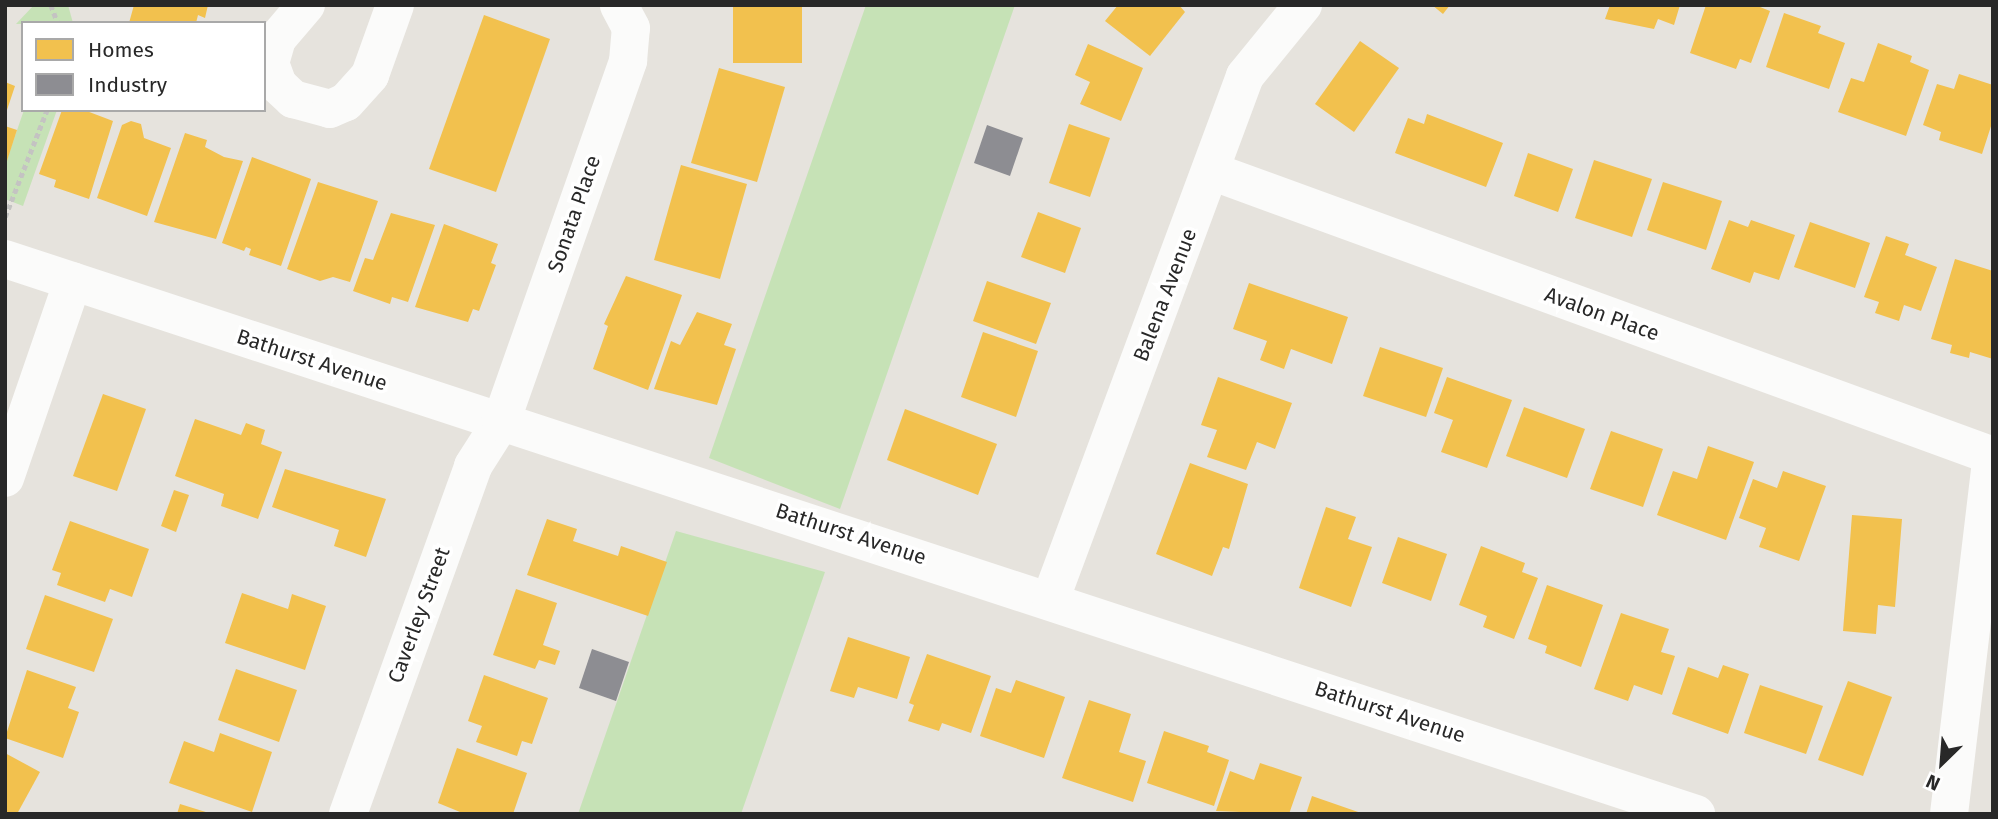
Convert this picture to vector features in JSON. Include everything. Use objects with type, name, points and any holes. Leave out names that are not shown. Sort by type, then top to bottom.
[{"type":"street","points":[[306,5],[277,39],[270,63],[278,85],[293,99],[330,109],[346,102],[370,75],[395,5]]},
{"type":"street","name":"Sonata Place","points":[[501,422],[628,61],[631,28],[619,5]]},
{"type":"street","name":"Balena Avenue","points":[[1051,598],[1245,76],[1303,5]]},
{"type":"street","name":"Avalon Place","points":[[1211,171],[1993,456]]},
{"type":"street","name":"Bathurst Avenue","points":[[5,259],[501,422],[1051,598],[1696,814]]},
{"type":"street","points":[[5,478],[73,281]]},
{"type":"street","name":"Caverley Street","points":[[348,814],[473,466],[501,422]]},
{"type":"street","points":[[1949,814],[1993,456]]},
{"type":"path","points":[[5,217],[46,112]]},
{"type":"green space","points":[[34,5],[68,5],[72,21],[21,21],[21,24],[16,24]]},
{"type":"green space","points":[[866,5],[1015,5],[840,509],[709,458]]},
{"type":"green space","points":[[23,112],[56,112],[23,206],[5,199],[5,165]]},
{"type":"green space","points":[[676,531],[825,572],[741,814],[578,814]]},
{"type":"building: Homes","points":[[134,5],[208,5],[205,18],[198,15],[196,21],[130,21]]},
{"type":"building: Homes","points":[[733,5],[802,5],[802,63],[733,63]]},
{"type":"building: Homes","points":[[1118,5],[1179,5],[1185,12],[1150,56],[1105,21]]},
{"type":"building: Homes","points":[[1432,5],[1450,5],[1443,14]]},
{"type":"building: Homes","points":[[1610,5],[1680,5],[1674,25],[1658,19],[1654,29],[1605,19]]},
{"type":"building: Homes","points":[[1706,5],[1755,5],[1770,11],[1751,63],[1740,59],[1736,69],[1690,53]]},
{"type":"building: Homes","points":[[1784,13],[1821,26],[1818,33],[1845,43],[1829,89],[1766,67]]},
{"type":"building: Homes","points":[[484,15],[550,39],[496,192],[429,169]]},
{"type":"building: Homes","points":[[1360,41],[1399,68],[1354,132],[1315,104]]},
{"type":"building: Homes","points":[[1878,43],[1912,56],[1910,62],[1929,70],[1906,136],[1838,112],[1851,78],[1864,82]]},
{"type":"building: Homes","points":[[1088,44],[1143,68],[1121,121],[1080,104],[1090,82],[1075,75]]},
{"type":"building: Homes","points":[[719,68],[785,87],[757,182],[691,163]]},
{"type":"building: Homes","points":[[1959,74],[1993,85],[1993,120],[1982,154],[1939,140],[1941,132],[1923,125],[1937,84],[1954,89]]},
{"type":"building: Homes","points":[[5,82],[15,86],[6,113],[5,113]]},
{"type":"building: Homes","points":[[61,112],[89,112],[113,121],[89,199],[54,187],[56,180],[39,174]]},
{"type":"building: Homes","points":[[1427,114],[1503,143],[1486,187],[1395,153],[1408,118],[1424,124]]},
{"type":"building: Homes","points":[[131,121],[141,124],[144,138],[171,148],[147,216],[97,198],[122,125]]},
{"type":"building: Homes","points":[[1069,124],[1110,138],[1090,197],[1049,183]]},
{"type":"building: Homes","points":[[5,126],[17,130],[6,164],[5,164]]},
{"type":"building: Homes","points":[[185,133],[207,140],[205,147],[224,157],[243,161],[216,239],[154,222]]},
{"type":"building: Homes","points":[[1528,153],[1573,169],[1558,212],[1514,196]]},
{"type":"building: Homes","points":[[252,157],[311,179],[281,266],[249,255],[251,249],[246,247],[244,251],[222,243]]},
{"type":"building: Homes","points":[[1594,160],[1652,179],[1632,237],[1575,218]]},
{"type":"building: Homes","points":[[681,165],[747,184],[720,279],[654,260]]},
{"type":"building: Homes","points":[[318,182],[378,201],[350,282],[333,277],[320,281],[287,269]]},
{"type":"building: Homes","points":[[1663,182],[1722,201],[1706,250],[1647,230]]},
{"type":"building: Homes","points":[[1038,212],[1081,228],[1065,273],[1021,257]]},
{"type":"building: Homes","points":[[391,213],[435,225],[408,302],[392,297],[390,304],[353,291],[365,258],[373,260]]},
{"type":"building: Homes","points":[[1729,220],[1748,227],[1751,220],[1795,235],[1779,280],[1754,272],[1750,283],[1711,269]]},
{"type":"building: Homes","points":[[1810,222],[1870,243],[1855,288],[1794,267]]},
{"type":"building: Homes","points":[[444,224],[498,244],[491,263],[496,265],[479,311],[473,309],[468,322],[415,307]]},
{"type":"building: Homes","points":[[1886,236],[1909,244],[1905,255],[1937,267],[1921,311],[1904,305],[1899,321],[1875,313],[1879,302],[1864,297]]},
{"type":"building: Homes","points":[[1955,259],[1993,271],[1993,359],[1970,352],[1969,358],[1950,353],[1952,345],[1931,339]]},
{"type":"building: Homes","points":[[626,276],[682,295],[648,390],[593,369],[608,326],[604,324]]},
{"type":"building: Homes","points":[[987,281],[1051,303],[1036,344],[973,321]]},
{"type":"building: Homes","points":[[1249,283],[1348,317],[1332,364],[1291,349],[1284,369],[1260,360],[1267,341],[1233,329]]},
{"type":"building: Homes","points":[[697,312],[732,324],[724,345],[736,349],[717,405],[654,389],[671,341],[680,345]]},
{"type":"building: Homes","points":[[983,332],[1038,351],[1016,417],[961,397]]},
{"type":"building: Homes","points":[[1380,347],[1443,368],[1426,417],[1363,396]]},
{"type":"building: Homes","points":[[1218,377],[1292,403],[1275,449],[1257,442],[1246,470],[1207,457],[1217,430],[1201,425]]},
{"type":"building: Homes","points":[[1447,377],[1512,400],[1487,468],[1441,452],[1453,420],[1434,413]]},
{"type":"building: Homes","points":[[103,394],[146,409],[117,491],[73,476]]},
{"type":"building: Homes","points":[[1524,407],[1585,429],[1567,478],[1506,456]]},
{"type":"building: Homes","points":[[905,409],[997,444],[978,495],[887,460]]},
{"type":"building: Homes","points":[[195,419],[241,435],[246,423],[265,430],[261,444],[282,452],[258,519],[221,506],[224,494],[175,476]]},
{"type":"building: Homes","points":[[1611,431],[1663,449],[1643,507],[1590,489]]},
{"type":"building: Homes","points":[[1708,446],[1754,462],[1726,540],[1657,515],[1673,471],[1697,479]]},
{"type":"building: Homes","points":[[1190,463],[1248,484],[1229,549],[1223,547],[1212,576],[1156,554]]},
{"type":"building: Homes","points":[[285,469],[386,499],[366,557],[334,546],[339,530],[272,507]]},
{"type":"building: Homes","points":[[1783,471],[1826,486],[1799,561],[1759,547],[1766,528],[1739,518],[1753,479],[1777,488]]},
{"type":"building: Homes","points":[[174,490],[189,495],[176,532],[161,526]]},
{"type":"building: Homes","points":[[1326,507],[1356,517],[1348,539],[1372,547],[1351,607],[1299,588]]},
{"type":"building: Homes","points":[[1852,515],[1902,519],[1895,607],[1878,605],[1876,634],[1843,631]]},
{"type":"building: Homes","points":[[547,519],[577,529],[573,541],[618,556],[621,546],[667,562],[648,616],[527,575]]},
{"type":"building: Homes","points":[[70,521],[149,549],[132,597],[110,589],[105,602],[57,585],[61,573],[52,570]]},
{"type":"building: Homes","points":[[1398,537],[1447,554],[1431,601],[1382,583]]},
{"type":"building: Homes","points":[[1481,546],[1525,563],[1522,572],[1538,578],[1514,639],[1483,627],[1487,616],[1459,605]]},
{"type":"building: Homes","points":[[1547,585],[1603,605],[1581,667],[1545,653],[1547,646],[1528,639]]},
{"type":"building: Homes","points":[[516,589],[557,603],[543,645],[560,651],[555,665],[539,660],[535,669],[493,655]]},
{"type":"building: Homes","points":[[242,593],[288,609],[292,594],[326,606],[305,670],[225,643]]},
{"type":"building: Homes","points":[[45,595],[113,619],[94,672],[26,649]]},
{"type":"building: Homes","points":[[1621,613],[1669,629],[1661,652],[1675,656],[1662,695],[1634,685],[1628,701],[1594,689]]},
{"type":"building: Homes","points":[[848,637],[910,657],[897,699],[858,687],[854,698],[830,691]]},
{"type":"building: Homes","points":[[927,654],[991,676],[971,733],[942,723],[939,731],[908,721],[914,705],[909,703]]},
{"type":"building: Homes","points":[[1723,665],[1749,674],[1728,734],[1672,714],[1688,667],[1718,678]]},
{"type":"building: Homes","points":[[236,669],[297,690],[279,742],[218,720]]},
{"type":"building: Homes","points":[[27,670],[76,687],[68,708],[79,712],[63,758],[5,738]]},
{"type":"building: Homes","points":[[484,675],[548,698],[532,744],[522,741],[517,756],[476,742],[482,726],[468,721]]},
{"type":"building: Homes","points":[[1016,680],[1065,697],[1044,758],[980,736],[996,688],[1011,693]]},
{"type":"building: Homes","points":[[1848,681],[1892,697],[1863,776],[1818,760]]},
{"type":"building: Homes","points":[[1760,685],[1823,706],[1806,754],[1744,733]]},
{"type":"building: Homes","points":[[1089,700],[1131,714],[1119,752],[1146,761],[1133,802],[1062,778]]},
{"type":"building: Homes","points":[[1164,731],[1209,746],[1207,752],[1229,760],[1214,806],[1147,783]]},
{"type":"building: Homes","points":[[220,733],[272,752],[252,812],[169,783],[184,741],[214,752]]},
{"type":"building: Homes","points":[[457,748],[527,773],[513,814],[465,814],[438,803]]},
{"type":"building: Homes","points":[[5,753],[40,772],[17,814],[5,814]]},
{"type":"building: Homes","points":[[1260,763],[1302,777],[1289,814],[1216,811],[1230,771],[1254,780]]},
{"type":"building: Homes","points":[[1312,796],[1361,813],[1361,814],[1306,814]]},
{"type":"building: Homes","points":[[180,804],[209,813],[209,814],[177,814]]},
{"type":"building: Industry","points":[[987,125],[1023,138],[1010,176],[974,163]]},
{"type":"building: Industry","points":[[592,649],[629,662],[616,701],[579,688]]}]
